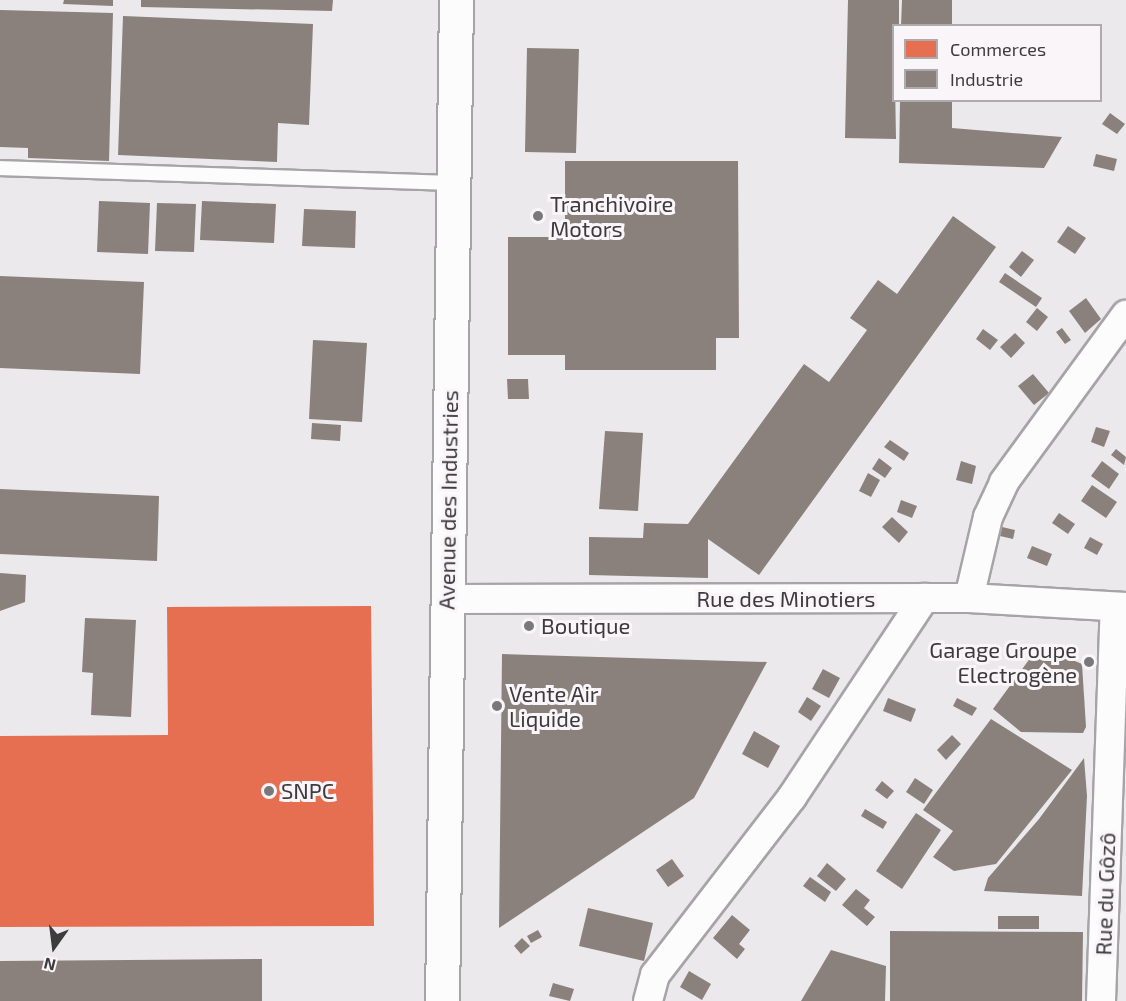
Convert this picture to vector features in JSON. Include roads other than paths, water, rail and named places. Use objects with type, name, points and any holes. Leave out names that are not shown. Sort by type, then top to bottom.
[{"type":"street","name":"Avenue des Industries","points":[[442,1001],[456,0]]},
{"type":"street","points":[[969,598],[988,517],[1004,482],[1126,315]]},
{"type":"street","points":[[648,1001],[655,975],[792,797],[924,598]]},
{"type":"street","name":"Rue des Minotiers","points":[[447,599],[969,598],[1120,607]]},
{"type":"street","name":"Rue du Gôzô","points":[[1101,1001],[1120,607]]},
{"type":"lane","points":[[0,168],[453,183]]},
{"type":"place","name":"Tranchivoire Motors","points":[[538,216]]},
{"type":"place","name":"Boutique","points":[[529,626]]},
{"type":"place","name":"Garage Groupe Electrogène","points":[[1089,662]]},
{"type":"place","name":"Vente Air Liquide","points":[[497,706]]},
{"type":"place","name":"SNPC","points":[[269,791]]}]
